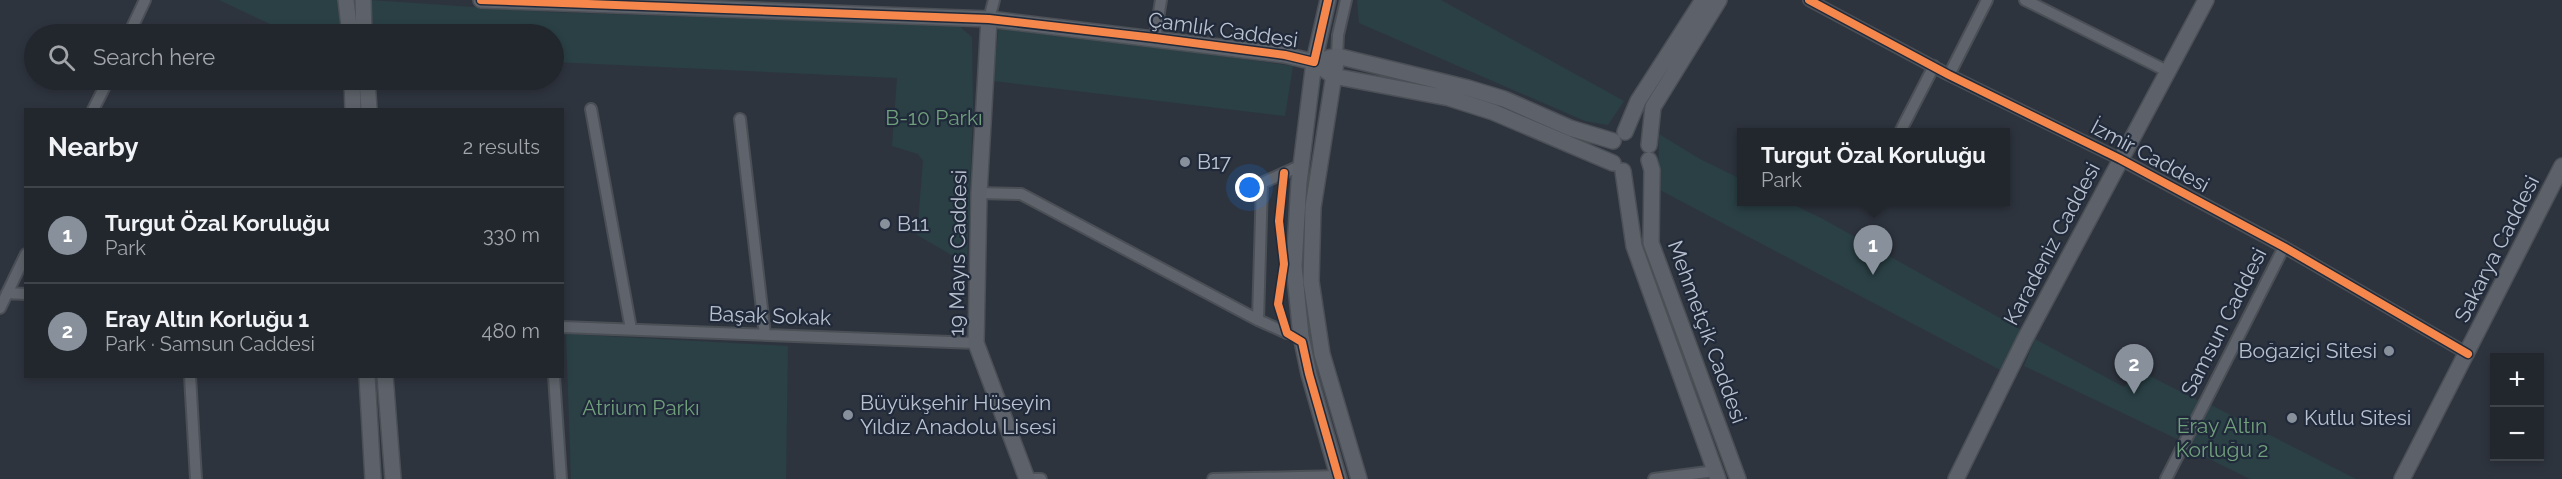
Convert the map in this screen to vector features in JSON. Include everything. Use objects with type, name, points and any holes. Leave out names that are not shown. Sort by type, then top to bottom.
[{"type":"main road","points":[[346,0],[349,24]]},
{"type":"main road","points":[[363,0],[364,24]]},
{"type":"main road","name":"Çamlık Caddesi","points":[[481,0],[989,19],[1285,55],[1314,62]]},
{"type":"main road","points":[[1328,0],[1314,62],[1299,182],[1293,266],[1301,336],[1309,374],[1339,478]]},
{"type":"main road","points":[[1618,167],[1609,152],[1638,101],[1703,0]]},
{"type":"main road","name":"Mehmetçik Caddesi","points":[[1719,0],[1653,107],[1649,153],[1652,170],[1651,243],[1738,479]]},
{"type":"main road","name":"Karadeniz Caddesi","points":[[1956,479],[2025,339],[2206,0]]},
{"type":"main road","name":"19 Mayıs Caddesi","points":[[989,19],[979,193],[976,343],[1027,479]]},
{"type":"main road","points":[[1337,56],[1468,88],[1504,99],[1570,129],[1619,136],[1642,136],[1649,153],[1637,171],[1618,167],[1534,128],[1449,98],[1332,76],[1314,62],[1337,56]]},
{"type":"main road","points":[[1337,56],[1313,207],[1311,281],[1322,354],[1359,479]]},
{"type":"main road","points":[[352,90],[353,108]]},
{"type":"main road","points":[[368,90],[369,108]]},
{"type":"main road","name":"Sakarya Caddesi","points":[[2402,479],[2468,354],[2562,165]]},
{"type":"main road","name":"Mehmetçik Caddesi","points":[[1618,167],[1635,246],[1717,475]]},
{"type":"main road","points":[[367,378],[373,479]]},
{"type":"main road","points":[[385,378],[393,479]]},
{"type":"street","points":[[134,24],[145,0]]},
{"type":"street","points":[[989,19],[994,0]]},
{"type":"street","points":[[1155,38],[1161,0]]},
{"type":"street","points":[[1337,56],[1338,35],[1346,0]]},
{"type":"street","name":"İzmir Caddesi","points":[[1809,0],[1949,75],[2120,159],[2284,248],[2468,354]]},
{"type":"street","points":[[1949,75],[1988,0]]},
{"type":"street","points":[[2025,0],[2169,72]]},
{"type":"street","points":[[1902,128],[1934,66]]},
{"type":"street","points":[[94,108],[103,90]]},
{"type":"street","points":[[591,109],[631,329]]},
{"type":"street","points":[[740,119],[765,335]]},
{"type":"street","points":[[1258,320],[1262,183],[1302,165]]},
{"type":"street","points":[[979,193],[1022,194],[1258,320],[1287,333],[1301,336]]},
{"type":"street","name":"Samsun Caddesi","points":[[2166,479],[2284,248]]},
{"type":"street","points":[[0,309],[24,258]]},
{"type":"street","points":[[7,293],[24,294]]},
{"type":"street","name":"Başak Sokak","points":[[564,327],[976,343]]},
{"type":"street","points":[[190,378],[196,479]]},
{"type":"street","points":[[554,378],[561,479]]},
{"type":"street","points":[[1654,479],[1717,475]]},
{"type":"street","points":[[1214,479],[1339,478]]},
{"type":"street","points":[[1027,479],[1041,479]]},
{"type":"green space","points":[[219,0],[340,0],[340,24],[270,24]]},
{"type":"green space","name":"B-10 Parkı","points":[[370,0],[547,12],[959,26],[972,37],[973,112],[967,264],[917,235],[923,161],[918,154],[892,146],[897,78],[564,62],[564,24],[373,24]]},
{"type":"green space","points":[[1357,0],[1441,0],[1624,101],[1608,125],[1585,121],[1359,23]]},
{"type":"green space","points":[[999,24],[1293,66],[1285,116],[993,81]]},
{"type":"green space","points":[[1659,134],[1700,159],[1737,177],[1737,206],[1796,206],[2025,332],[2006,373],[1658,189]]},
{"type":"green space","name":"Atrium Parkı","points":[[566,334],[788,346],[786,479],[571,479]]},
{"type":"green space","points":[[2035,339],[2124,387],[2138,370],[2199,401],[2177,439],[2024,366]]},
{"type":"green space","name":"Eray Altın Korluğu 2","points":[[2209,404],[2356,479],[2250,479],[2187,448]]},
{"type":"cycle path","points":[[481,0],[989,19],[1285,55],[1314,62],[1328,0]]},
{"type":"cycle path","points":[[1809,0],[1949,75],[2120,159],[2284,247],[2468,354]]},
{"type":"cycle path","points":[[1284,173],[1279,221],[1284,264],[1278,304],[1287,333],[1302,342],[1339,479]]},
{"type":"place","name":"B17","points":[[1185,162]]},
{"type":"place","name":"B11","points":[[885,224]]},
{"type":"place","name":"Turgut Özal Koruluğu","points":[[1873,275]]},
{"type":"place","name":"Boğaziçi Sitesi","points":[[2389,351]]},
{"type":"place","name":"Eray Altın Korluğu 1","points":[[2134,394]]},
{"type":"place","name":"Büyükşehir Hüseyin Yıldız Anadolu Lisesi","points":[[848,415]]},
{"type":"place","name":"Kutlu Sitesi","points":[[2292,418]]}]
